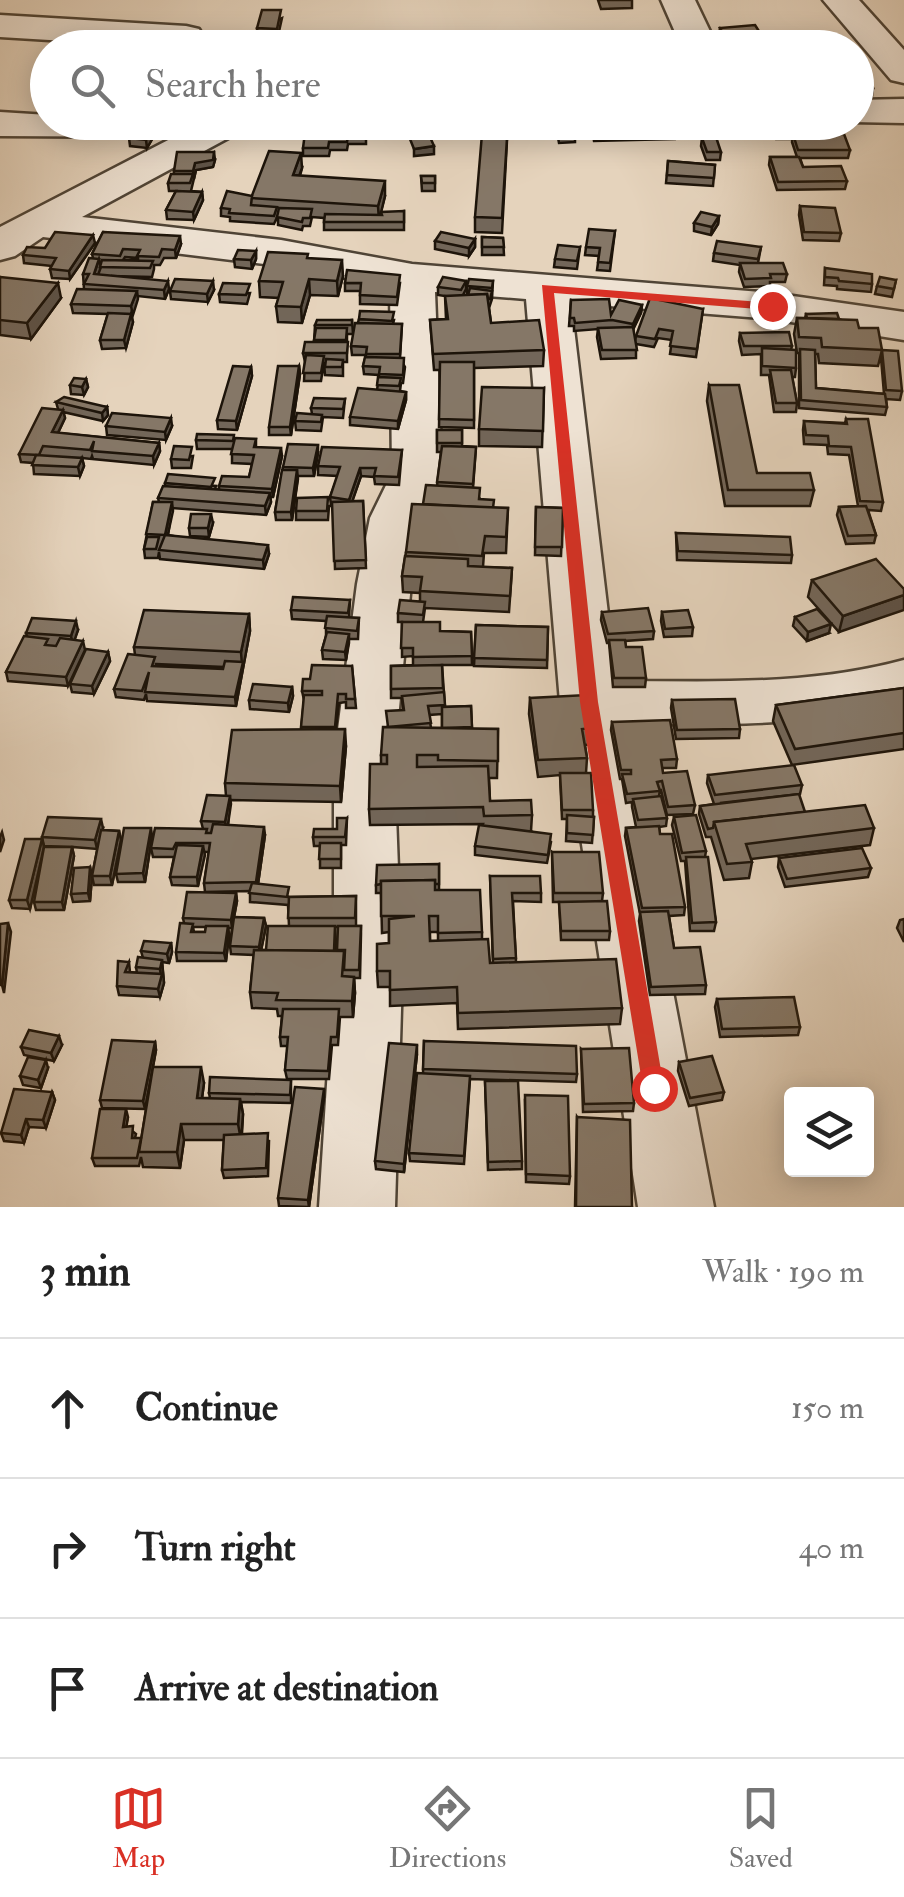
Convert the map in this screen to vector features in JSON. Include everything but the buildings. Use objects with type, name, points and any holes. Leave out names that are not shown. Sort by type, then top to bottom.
[{"type":"street","points":[[678,0],[692,30]]},
{"type":"street","points":[[840,0],[888,32],[904,72]]},
{"type":"street","points":[[191,30],[206,6]]},
{"type":"street","points":[[0,26],[46,30]]},
{"type":"street","points":[[874,112],[904,112]]},
{"type":"street","points":[[0,124],[30,126]]},
{"type":"street","points":[[70,140],[82,148],[100,189]]},
{"type":"street","points":[[0,247],[100,189],[196,140]]},
{"type":"street","points":[[37,224],[280,253],[412,277],[772,306],[904,326]]},
{"type":"street","points":[[356,1207],[368,977],[364,760],[390,548],[396,518],[418,473],[412,277]]},
{"type":"street","points":[[547,288],[589,702],[676,1207]]},
{"type":"street","points":[[589,702],[814,701],[867,693],[904,681]]},
{"type":"route","points":[[654,1088],[589,702],[547,288],[772,306]]}]
